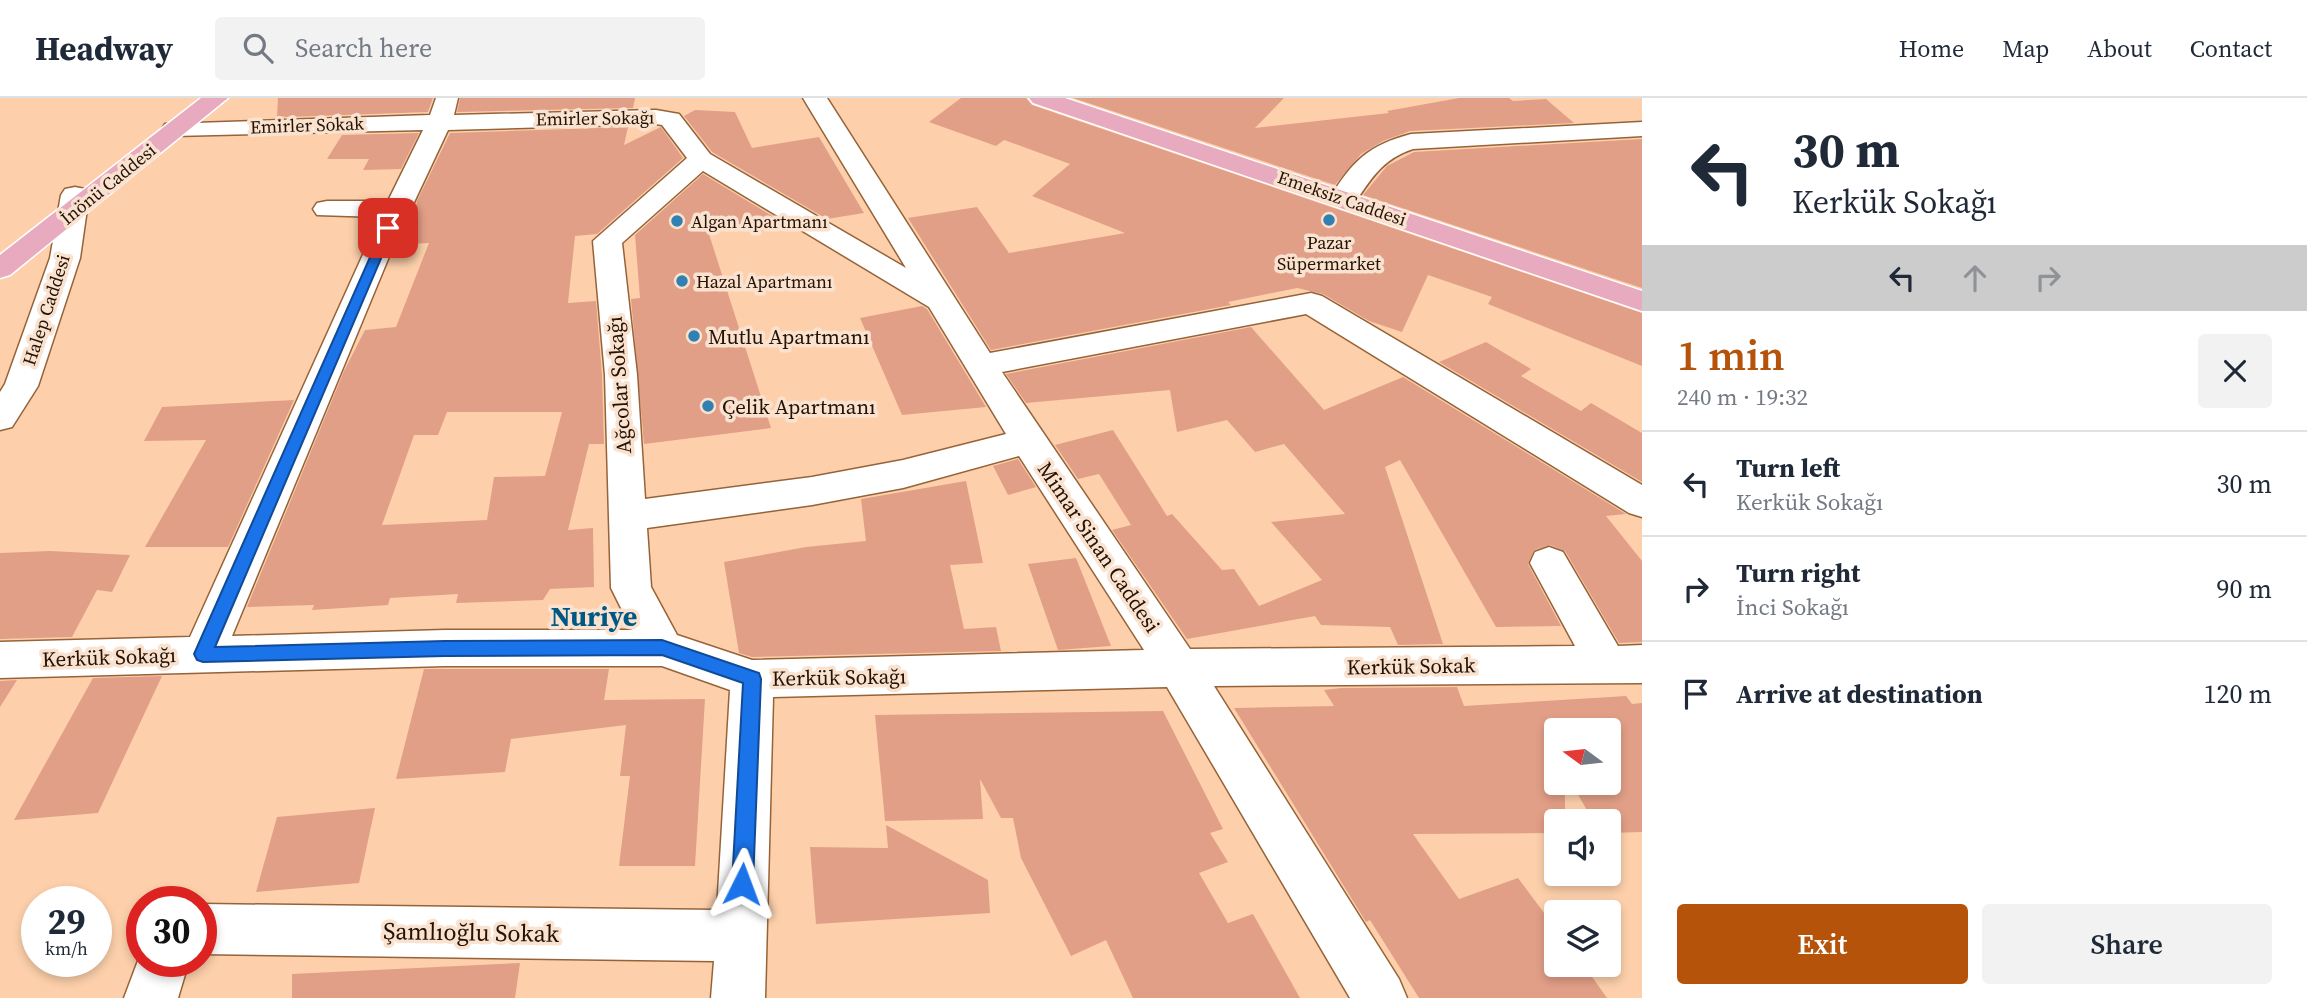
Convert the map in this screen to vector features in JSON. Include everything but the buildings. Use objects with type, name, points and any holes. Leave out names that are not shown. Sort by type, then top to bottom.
[{"type":"main road","name":"İnönü Caddesi","points":[[0,270],[201,98]]},
{"type":"main road","name":"İnönü Caddesi","points":[[0,253],[74,204],[216,98]]},
{"type":"main road","name":"Emeksiz Caddesi","points":[[1041,98],[1344,198],[1642,301]]},
{"type":"street","name":"Mimar Sinan Caddesi","points":[[815,98],[1028,441],[1179,668],[1380,998]]},
{"type":"street","name":"Emirler Sokağı","points":[[443,109],[654,107],[670,119],[701,159],[944,303]]},
{"type":"street","name":"Emirler Sokak","points":[[174,129],[443,109]]},
{"type":"street","points":[[203,654],[443,109]]},
{"type":"street","points":[[1344,198],[1359,170],[1388,148],[1411,142],[1642,129]]},
{"type":"street","name":"Ağcolar Sokağı","points":[[662,648],[631,588],[621,375],[607,241],[701,159]]},
{"type":"street","name":"Halep Caddesi","points":[[0,418],[21,386],[65,258],[74,204]]},
{"type":"street","points":[[327,209],[397,209]]},
{"type":"street","points":[[983,365],[1311,303],[1642,503]]},
{"type":"street","points":[[628,516],[811,491],[890,476],[1028,441]]},
{"type":"street","points":[[1549,563],[1624,664]]},
{"type":"street","name":"Kerkük Sokağı","points":[[0,660],[445,648],[662,648],[752,679],[1179,668]]},
{"type":"street","name":"Kerkük Sokak","points":[[1179,668],[1624,664]]},
{"type":"street","points":[[738,998],[752,679]]},
{"type":"street","name":"Şamlıoğlu Sokak","points":[[217,929],[740,936]]},
{"type":"street","points":[[151,998],[158,977]]},
{"type":"place","name":"Pazar Süpermarket","points":[[1329,220]]},
{"type":"place","name":"Algan Apartmanı","points":[[677,221]]},
{"type":"place","name":"Hazal Apartmanı","points":[[682,281]]},
{"type":"place","name":"Mutlu Apartmanı","points":[[694,336]]},
{"type":"place","name":"Çelik Apartmanı","points":[[708,406]]},
{"type":"district","name":"Nuriye","points":[[594,616]]},
{"type":"route","points":[[388,228],[203,654],[445,648],[662,648],[752,679],[742,884]]}]
